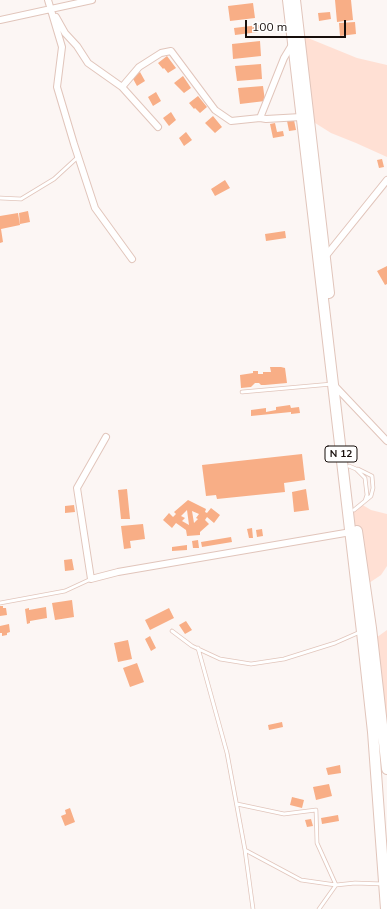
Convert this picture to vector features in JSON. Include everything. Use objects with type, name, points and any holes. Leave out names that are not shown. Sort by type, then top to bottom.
[{"type":"main road","name":"N 12","points":[[288,0],[301,117],[322,261]]},
{"type":"main road","name":"N 12","points":[[295,0],[373,732],[386,909]]},
{"type":"main road","name":"N 12","points":[[336,387],[353,467],[354,510],[371,628],[387,769]]},
{"type":"street","points":[[48,0],[62,47],[57,87],[78,156],[95,208],[132,259]]},
{"type":"street","points":[[0,20],[92,0]]},
{"type":"street","points":[[51,9],[88,63],[122,87],[158,127]]},
{"type":"street","points":[[260,118],[284,58],[293,43]]},
{"type":"street","points":[[122,87],[139,66],[161,52],[171,51],[215,110],[231,121],[260,118],[301,117]]},
{"type":"street","points":[[322,261],[387,180]]},
{"type":"street","points":[[336,387],[387,441]]},
{"type":"street","points":[[106,437],[77,488],[91,580],[118,572],[351,532]]},
{"type":"lane","points":[[0,198],[22,199],[54,179],[78,156]]},
{"type":"lane","points":[[242,392],[336,387]]},
{"type":"lane","points":[[353,467],[365,478],[367,495],[365,501]]},
{"type":"lane","points":[[353,467],[372,476],[373,488],[371,496],[354,510]]},
{"type":"lane","points":[[0,603],[65,590],[91,580]]},
{"type":"lane","points":[[172,631],[198,648],[220,659],[251,664],[284,659],[335,643],[362,632]]},
{"type":"lane","points":[[198,648],[227,753],[245,850],[253,909]]},
{"type":"lane","points":[[236,804],[284,814],[316,810],[317,843],[336,885]]},
{"type":"lane","points":[[245,850],[301,880],[336,885],[355,883],[384,884]]},
{"type":"lane","points":[[319,909],[336,885]]},
{"type":"shaded area","points":[[303,36],[357,58],[387,65],[387,157],[331,133],[304,116]]},
{"type":"shaded area","points":[[361,504],[371,510],[387,514],[387,566],[381,575],[360,589],[351,512]]},
{"type":"shaded area","points":[[387,630],[387,732],[366,645]]},
{"type":"building","points":[[335,0],[351,0],[353,20],[337,22]]},
{"type":"building","points":[[253,3],[255,18],[230,21],[228,6]]},
{"type":"building","points":[[330,12],[331,19],[319,21],[318,13]]},
{"type":"building","points":[[355,22],[356,34],[340,36],[339,23]]},
{"type":"building","points":[[259,25],[259,32],[235,35],[234,28]]},
{"type":"building","points":[[260,41],[261,56],[233,59],[232,44]]},
{"type":"building","points":[[167,56],[176,68],[168,73],[158,63]]},
{"type":"building","points":[[261,64],[262,79],[237,81],[235,66]]},
{"type":"building","points":[[140,72],[145,81],[137,86],[132,77]]},
{"type":"building","points":[[183,76],[191,88],[184,93],[174,83]]},
{"type":"building","points":[[263,86],[265,101],[240,104],[238,88]]},
{"type":"building","points":[[156,92],[161,101],[153,106],[148,97]]},
{"type":"building","points":[[198,96],[207,107],[200,113],[189,103]]},
{"type":"building","points":[[171,112],[176,120],[169,126],[163,118]]},
{"type":"building","points":[[213,116],[222,127],[215,133],[205,123]]},
{"type":"building","points":[[294,120],[296,130],[289,131],[287,121]]},
{"type":"building","points":[[275,123],[277,132],[283,131],[284,136],[273,138],[270,124]]},
{"type":"building","points":[[186,132],[192,140],[184,146],[179,138]]},
{"type":"building","points":[[382,159],[384,167],[379,168],[377,160]]},
{"type":"building","points":[[225,180],[230,188],[215,196],[211,189]]},
{"type":"building","points":[[28,211],[30,222],[20,224],[19,213]]},
{"type":"building","points":[[18,213],[20,225],[1,229],[3,242],[0,243],[0,216]]},
{"type":"building","points":[[285,231],[286,238],[266,241],[265,234]]},
{"type":"building","points":[[387,266],[387,284],[385,285],[377,271]]},
{"type":"building","points":[[270,367],[285,368],[287,383],[261,385],[259,383],[255,383],[251,387],[241,388],[240,375],[253,373],[253,371],[258,371],[258,374],[263,374],[263,372],[271,372]]},
{"type":"building","points":[[290,405],[291,408],[299,407],[300,413],[291,414],[291,412],[251,416],[251,410],[266,408],[266,412],[276,410],[276,407]]},
{"type":"building","points":[[302,454],[305,480],[284,483],[285,492],[217,499],[216,495],[206,496],[202,465]]},
{"type":"building","points":[[127,489],[130,519],[121,519],[118,490]]},
{"type":"building","points":[[306,489],[309,510],[294,512],[292,492]]},
{"type":"building","points":[[188,500],[206,509],[205,512],[207,513],[211,508],[220,515],[214,523],[207,517],[205,520],[209,524],[200,532],[200,535],[187,536],[186,530],[176,523],[172,528],[163,520],[169,513],[173,517],[176,514],[174,512]],"holes":[[[187,510],[189,525],[182,521],[185,518],[181,516]],[[192,511],[199,514],[196,518],[198,519],[194,523]]]},
{"type":"building","points":[[74,505],[75,512],[65,513],[65,506]]},
{"type":"building","points":[[143,524],[145,539],[130,541],[131,548],[124,549],[121,526]]},
{"type":"building","points":[[252,528],[253,538],[249,538],[247,529]]},
{"type":"building","points":[[262,529],[263,536],[257,537],[256,530]]},
{"type":"building","points":[[231,537],[232,542],[202,547],[201,542]]},
{"type":"building","points":[[198,540],[199,548],[193,548],[192,541]]},
{"type":"building","points":[[187,545],[187,550],[172,551],[172,547]]},
{"type":"building","points":[[72,559],[74,570],[65,571],[64,560]]},
{"type":"building","points":[[72,600],[74,617],[55,620],[52,603]]},
{"type":"building","points":[[0,606],[6,608],[7,615],[0,616]]},
{"type":"building","points":[[46,607],[47,618],[30,621],[30,623],[27,624],[25,609],[29,608],[29,610]]},
{"type":"building","points":[[169,608],[174,618],[150,630],[145,620]]},
{"type":"building","points":[[186,621],[192,630],[185,634],[179,625]]},
{"type":"building","points":[[9,624],[10,632],[7,633],[7,635],[2,636],[2,633],[0,633],[0,626]]},
{"type":"building","points":[[150,636],[156,648],[151,651],[145,639]]},
{"type":"building","points":[[128,640],[132,659],[118,662],[114,643]]},
{"type":"building","points":[[137,663],[144,682],[130,687],[123,668]]},
{"type":"building","points":[[282,722],[283,727],[269,730],[268,725]]},
{"type":"building","points":[[340,765],[341,773],[328,775],[326,768]]},
{"type":"building","points":[[329,784],[332,796],[316,800],[313,787]]},
{"type":"building","points":[[292,797],[304,800],[302,808],[290,805]]},
{"type":"building","points":[[70,808],[75,822],[65,826],[61,816],[66,814],[65,810]]},
{"type":"building","points":[[338,815],[339,821],[322,824],[321,818]]},
{"type":"building","points":[[311,819],[313,826],[307,827],[305,820]]}]
